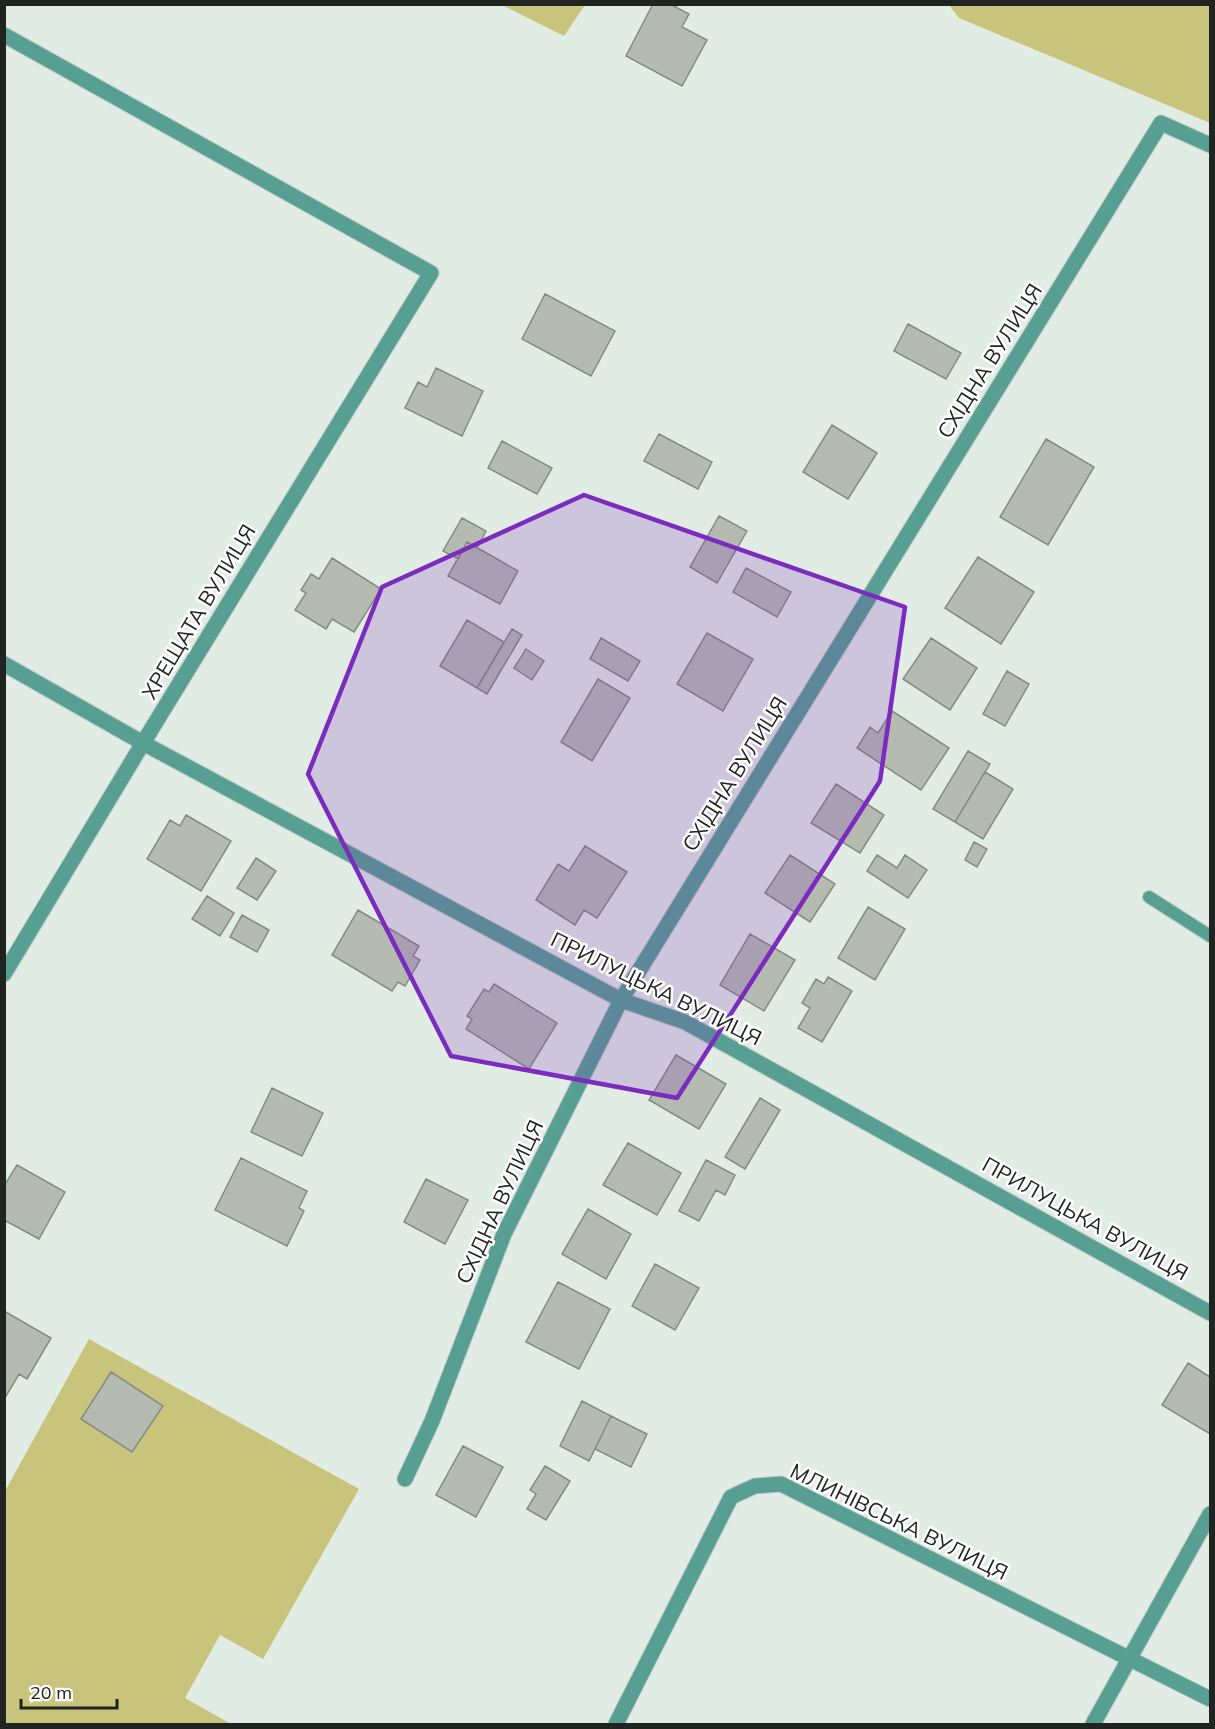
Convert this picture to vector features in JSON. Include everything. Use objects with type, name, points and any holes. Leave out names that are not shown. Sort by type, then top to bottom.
[{"type":"street","name":"ХРЕЩАТА ВУЛИЦЯ","points":[[4,35],[431,273],[4,974]]},
{"type":"street","name":"СХІДНА ВУЛИЦЯ","points":[[405,1479],[432,1421],[504,1234],[621,1000],[1161,123],[1210,145]]},
{"type":"street","name":"ПРИЛУЦЬКА ВУЛИЦЯ","points":[[4,664],[143,743],[621,1000],[685,1022],[1210,1313]]},
{"type":"street","name":"МЛИНІВСЬКА ВУЛИЦЯ","points":[[616,1725],[731,1497],[755,1486],[781,1484],[1210,1700]]},
{"type":"street","points":[[1093,1725],[1210,1514]]},
{"type":"lane","points":[[1149,897],[1210,936]]},
{"type":"highlighted area","points":[[584,495],[905,607],[880,781],[677,1098],[451,1056],[308,774],[382,587]]},
{"type":"shaded area","points":[[585,4],[564,36],[502,5]]},
{"type":"shaded area","points":[[949,5],[1210,5],[1210,123],[959,18]]},
{"type":"shaded area","points":[[89,1339],[359,1489],[263,1659],[220,1635],[185,1698],[231,1724],[5,1724],[5,1491]]},
{"type":"building","points":[[653,4],[670,4],[689,14],[682,27],[707,40],[682,86],[626,56]]},
{"type":"building","points":[[545,294],[615,331],[591,376],[522,339]]},
{"type":"building","points":[[908,324],[961,353],[946,379],[894,351]]},
{"type":"building","points":[[436,368],[483,391],[462,436],[405,408],[418,382],[427,387]]},
{"type":"building","points":[[832,425],[877,453],[848,499],[803,472]]},
{"type":"building","points":[[659,434],[712,462],[698,489],[644,461]]},
{"type":"building","points":[[1046,439],[1094,467],[1048,545],[1000,517]]},
{"type":"building","points":[[502,441],[552,468],[537,494],[488,468]]},
{"type":"building","points":[[719,516],[747,531],[717,583],[690,567]]},
{"type":"building","points":[[462,518],[486,531],[477,548],[467,542],[458,559],[443,551]]},
{"type":"building","points":[[467,542],[518,571],[500,604],[448,576]]},
{"type":"building","points":[[978,557],[1034,592],[1001,644],[945,608]]},
{"type":"building","points":[[332,558],[381,589],[354,632],[332,619],[326,629],[295,610],[306,593],[301,590],[311,574],[319,579]]},
{"type":"building","points":[[746,568],[791,592],[777,617],[733,592]]},
{"type":"building","points":[[467,620],[504,642],[477,688],[440,666]]},
{"type":"building","points":[[512,629],[522,635],[487,694],[477,688]]},
{"type":"building","points":[[707,633],[753,659],[723,711],[677,684]]},
{"type":"building","points":[[601,638],[640,661],[628,681],[590,659]]},
{"type":"building","points":[[931,638],[977,668],[950,710],[903,679]]},
{"type":"building","points":[[526,649],[544,661],[532,680],[514,668]]},
{"type":"building","points":[[1007,671],[1029,684],[1005,726],[983,714]]},
{"type":"building","points":[[598,679],[630,698],[592,761],[561,742]]},
{"type":"building","points":[[892,711],[949,748],[921,790],[857,748],[870,727],[878,733]]},
{"type":"building","points":[[968,751],[990,764],[955,822],[933,809]]},
{"type":"building","points":[[985,772],[1013,789],[983,839],[955,822]]},
{"type":"building","points":[[836,784],[884,815],[860,853],[811,823]]},
{"type":"building","points":[[186,815],[231,841],[201,891],[147,859],[170,820],[180,826]]},
{"type":"building","points":[[974,842],[987,849],[977,867],[965,860]]},
{"type":"building","points":[[585,846],[627,872],[597,918],[584,910],[575,925],[536,900],[558,864],[569,871]]},
{"type":"building","points":[[790,855],[835,884],[810,922],[765,893]]},
{"type":"building","points":[[877,855],[897,868],[905,855],[927,870],[908,898],[867,871]]},
{"type":"building","points":[[256,858],[276,871],[257,900],[237,888]]},
{"type":"building","points":[[207,896],[234,913],[220,936],[192,919]]},
{"type":"building","points":[[868,907],[905,929],[875,980],[838,958]]},
{"type":"building","points":[[358,910],[419,946],[413,956],[420,960],[405,986],[398,982],[392,991],[332,955]]},
{"type":"building","points":[[242,915],[269,930],[257,952],[230,937]]},
{"type":"building","points":[[750,934],[795,960],[764,1011],[720,985]]},
{"type":"building","points":[[828,977],[852,991],[822,1042],[798,1028],[810,1008],[802,1003],[816,979],[824,984]]},
{"type":"building","points":[[494,984],[557,1023],[529,1069],[466,1029],[472,1019],[467,1016],[484,989],[489,992]]},
{"type":"building","points":[[676,1055],[726,1084],[699,1129],[649,1100]]},
{"type":"building","points":[[272,1088],[323,1113],[302,1156],[251,1132]]},
{"type":"building","points":[[760,1098],[780,1110],[745,1169],[725,1157]]},
{"type":"building","points":[[628,1143],[681,1173],[657,1215],[603,1185]]},
{"type":"building","points":[[241,1158],[307,1191],[299,1208],[304,1211],[287,1246],[215,1210]]},
{"type":"building","points":[[706,1160],[735,1175],[725,1195],[716,1190],[699,1221],[679,1211]]},
{"type":"building","points":[[17,1165],[65,1192],[39,1239],[4,1220],[4,1186]]},
{"type":"building","points":[[426,1179],[468,1200],[445,1244],[404,1222]]},
{"type":"building","points":[[588,1209],[631,1234],[606,1279],[562,1254]]},
{"type":"building","points":[[655,1264],[699,1288],[675,1330],[632,1306]]},
{"type":"building","points":[[558,1282],[610,1309],[579,1369],[526,1342]]},
{"type":"building","points":[[4,1311],[51,1338],[27,1379],[19,1374],[5,1398]]},
{"type":"building","points":[[1188,1363],[1210,1377],[1210,1434],[1162,1405]]},
{"type":"building","points":[[111,1372],[163,1406],[132,1452],[81,1419]]},
{"type":"building","points":[[582,1401],[611,1416],[589,1461],[560,1446]]},
{"type":"building","points":[[611,1416],[647,1434],[631,1467],[595,1449]]},
{"type":"building","points":[[463,1446],[503,1467],[476,1517],[436,1495]]},
{"type":"building","points":[[545,1466],[570,1481],[546,1520],[527,1509],[536,1494],[530,1490]]}]
